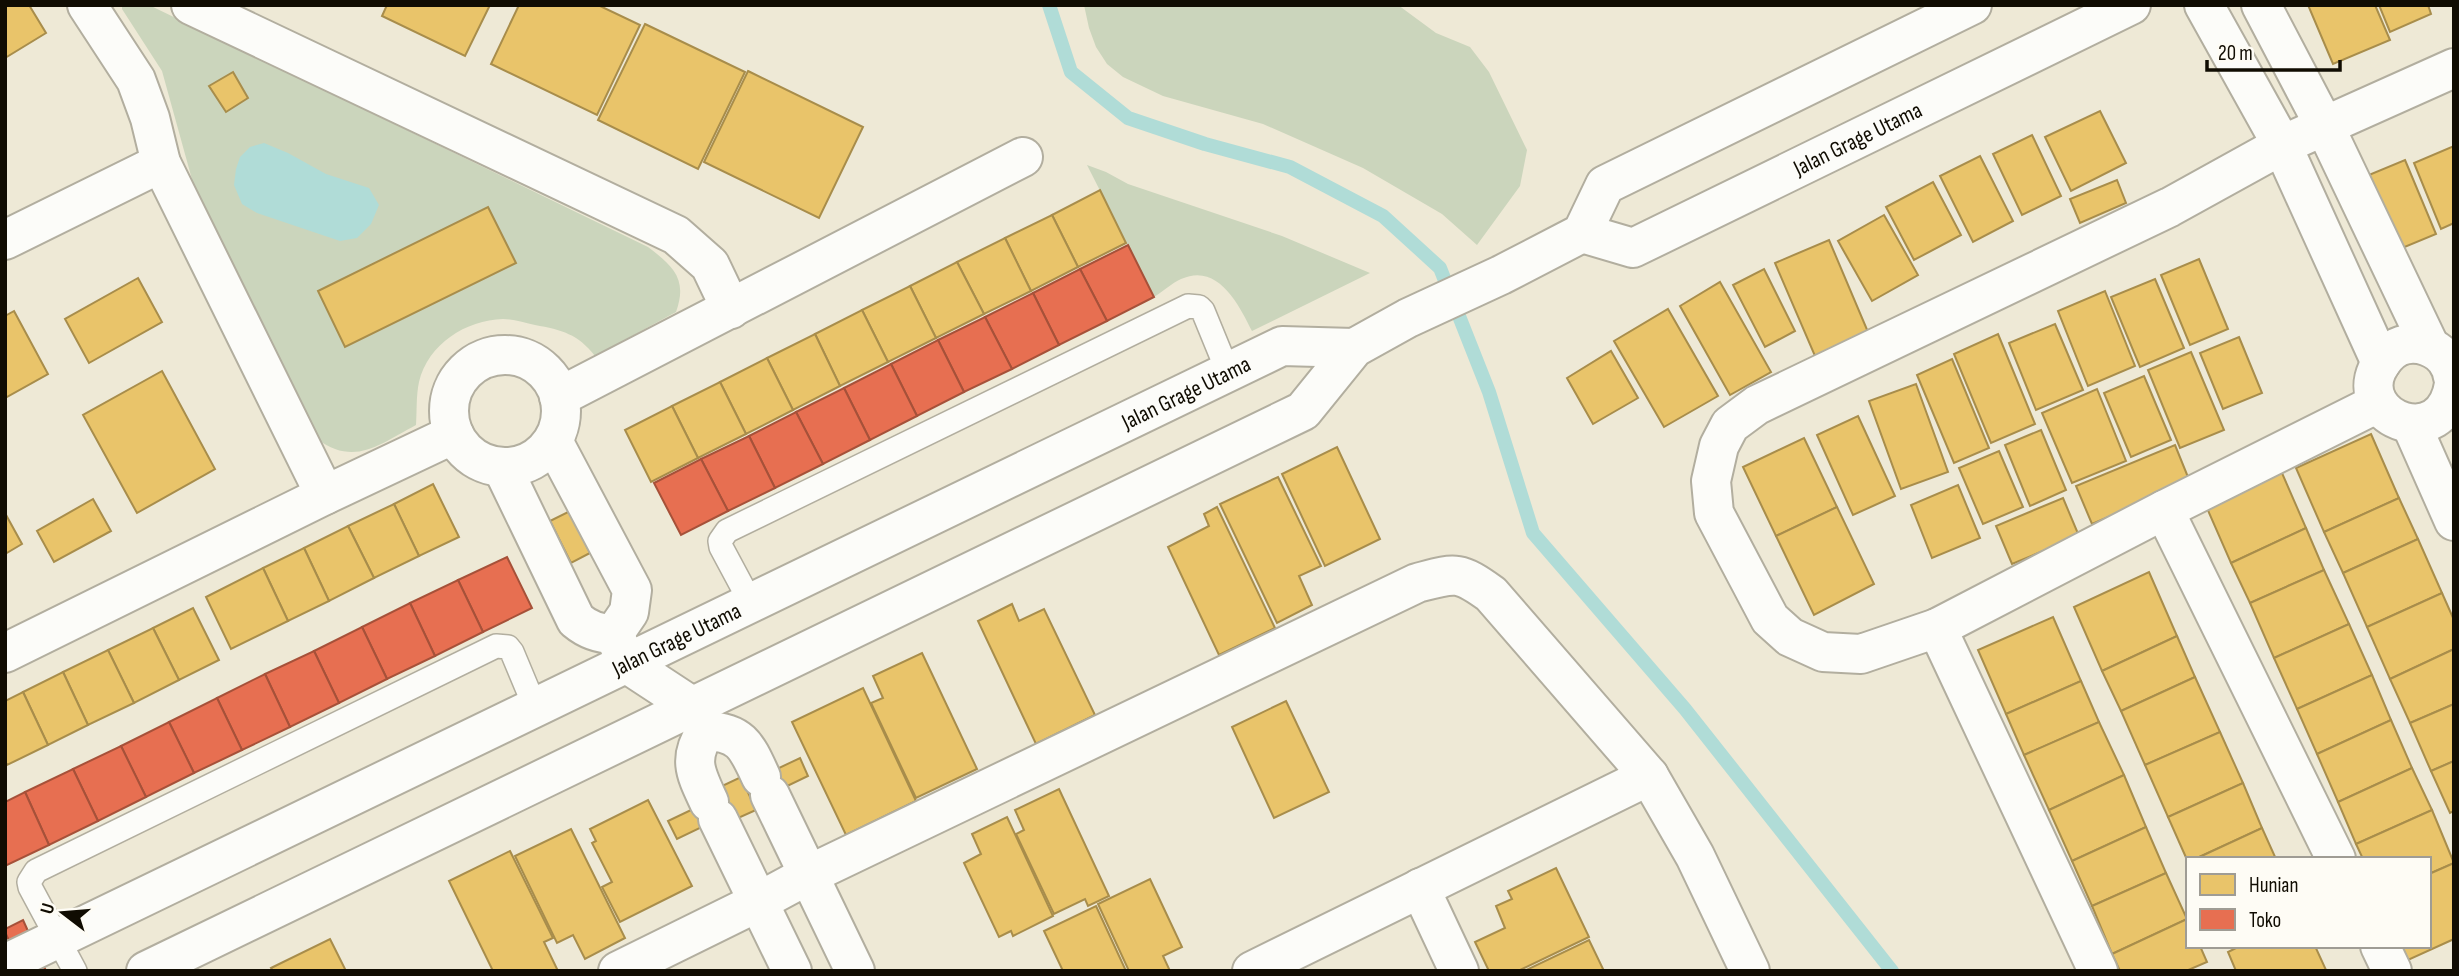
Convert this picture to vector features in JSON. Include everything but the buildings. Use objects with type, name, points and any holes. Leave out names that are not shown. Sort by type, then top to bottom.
[{"type":"street","points":[[87,5],[135,80],[150,118],[161,163],[325,495]]},
{"type":"street","points":[[191,5],[676,235],[710,265],[731,309]]},
{"type":"street","points":[[146,971],[699,719],[1303,411],[1354,348],[1408,318],[1501,275],[1582,233],[1605,185],[1972,5]]},
{"type":"street","name":"Jalan Grage Utama","points":[[1582,233],[1633,248],[2131,5]]},
{"type":"street","points":[[2204,5],[2282,145],[2381,363]]},
{"type":"street","points":[[2261,5],[2325,127],[2443,389],[2454,521]]},
{"type":"street","points":[[2378,403],[1937,628],[1861,654],[1823,652],[1790,637],[1770,619],[1714,513],[1711,481],[1719,446],[1730,425],[1757,405],[2170,207],[2282,145],[2454,68]]},
{"type":"street","points":[[559,397],[1023,157]]},
{"type":"street","points":[[5,240],[161,163]]},
{"type":"street","points":[[2417,344],[2443,389],[2398,422],[2378,403],[2375,375],[2390,352],[2402,345],[2417,344]]},
{"type":"street","name":"Jalan Grage Utama","points":[[5,964],[67,955],[535,708],[620,648],[751,603],[1282,346],[1354,348]]},
{"type":"street","points":[[499,355],[526,359],[548,374],[559,397],[560,420],[553,441],[539,456],[521,465],[502,467],[481,463],[465,451],[454,434],[449,408],[456,383],[475,364],[499,355]]},
{"type":"street","points":[[5,653],[454,434]]},
{"type":"street","points":[[553,441],[632,590],[620,648]]},
{"type":"street","points":[[502,467],[576,620],[588,629],[603,634],[699,719],[736,737],[749,751],[855,971]]},
{"type":"street","points":[[2164,510],[2335,857]]},
{"type":"street","points":[[618,971],[808,875],[1417,583],[1449,574],[1463,575],[1491,594],[1649,776],[1695,856],[1751,971]]},
{"type":"street","points":[[1937,628],[2098,971]]},
{"type":"street","points":[[699,719],[695,760],[697,775],[792,971]]},
{"type":"street","points":[[1252,971],[1649,776]]},
{"type":"street","points":[[1420,888],[1459,971]]},
{"type":"street","points":[[2380,948],[2392,971]]},
{"type":"lane","points":[[751,603],[720,541],[727,531],[1188,306],[1199,307],[1203,312],[1228,372]]},
{"type":"lane","points":[[67,955],[30,887],[29,881],[36,871],[496,646],[508,647],[512,652],[535,708]]},
{"type":"green space","points":[[122,5],[149,5],[648,247],[676,274],[680,291],[676,312],[595,356],[569,334],[507,319],[489,320],[463,329],[440,346],[424,368],[419,382],[416,425],[367,450],[343,451],[331,447],[317,439],[193,183],[162,71]]},
{"type":"green space","points":[[1084,5],[1398,5],[1436,33],[1470,47],[1489,72],[1527,150],[1520,186],[1477,245],[1442,214],[1363,168],[1263,124],[1163,96],[1123,77],[1107,64],[1096,47]]},
{"type":"green space","points":[[1087,165],[1128,184],[1282,236],[1370,273],[1252,331],[1226,289],[1206,276],[1194,275],[1181,279],[1154,297]]},
{"type":"water","points":[[264,143],[326,174],[369,188],[379,205],[371,224],[357,238],[340,241],[257,213],[242,204],[234,185],[240,157],[250,147]]},
{"type":"waterway","points":[[1049,5],[1071,72],[1128,118],[1205,144],[1290,167],[1383,216],[1440,268],[1489,392],[1533,533],[1685,709],[1892,971]]}]
